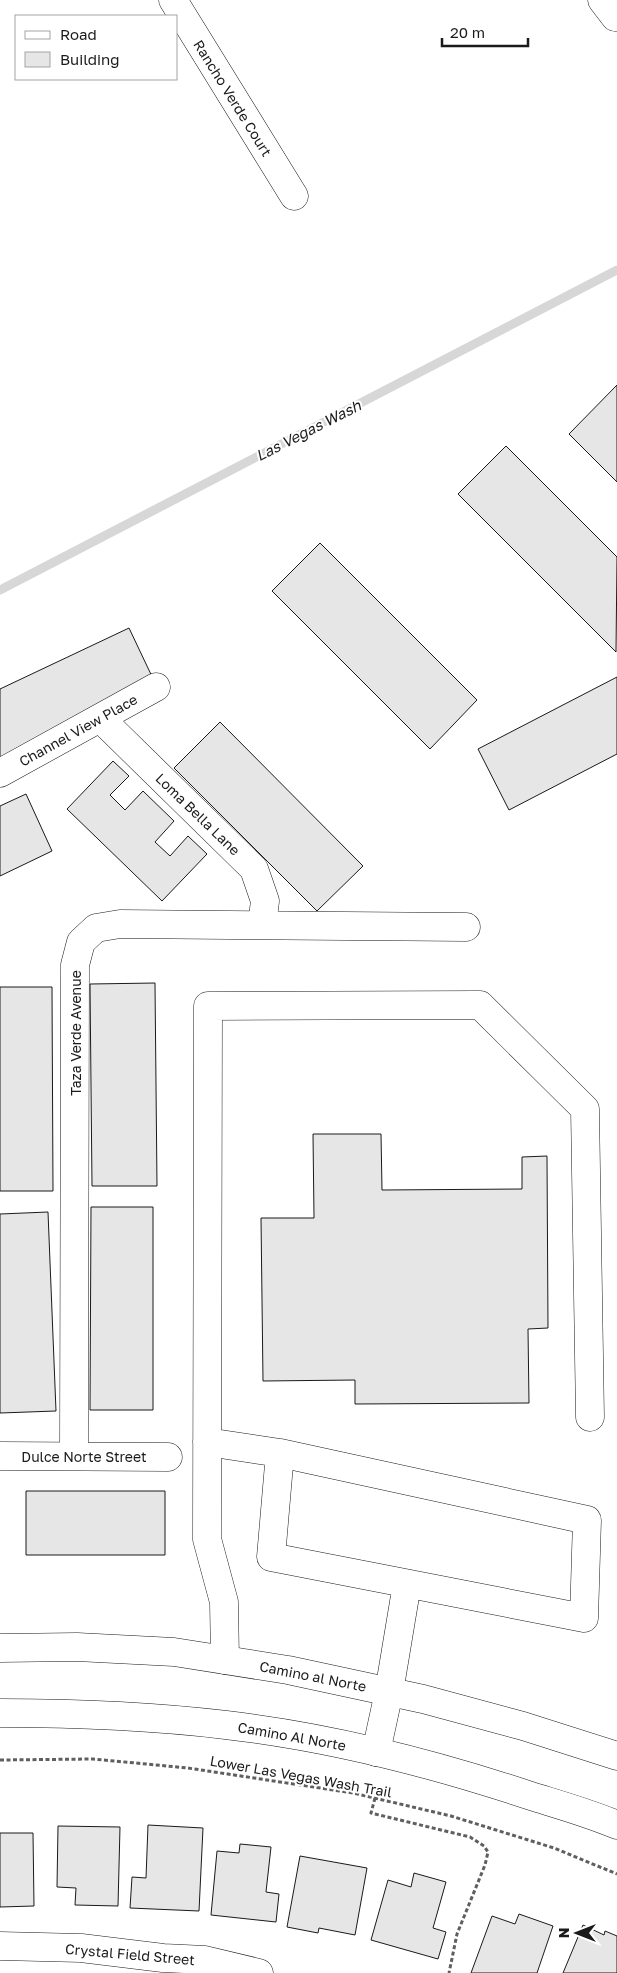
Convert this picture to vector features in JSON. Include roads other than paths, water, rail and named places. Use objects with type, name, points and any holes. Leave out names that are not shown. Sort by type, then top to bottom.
[{"type":"street","name":"Rancho Verde Court","points":[[173,0],[294,196]]},
{"type":"street","name":"Channel View Place","points":[[0,773],[156,687]]},
{"type":"street","name":"Loma Bella Lane","points":[[100,718],[254,869],[265,901],[262,925]]},
{"type":"street","name":"Taza Verde Avenue","points":[[74,1456],[75,965],[81,942],[96,928],[120,924],[466,927]]},
{"type":"street","points":[[225,1660],[224,1602],[207,1539],[208,1006],[480,1004],[585,1108],[590,1417]]},
{"type":"street","points":[[207,1442],[280,1453],[587,1520],[584,1618],[271,1556],[280,1453]]},
{"type":"street","name":"Dulce Norte Street","points":[[0,1456],[168,1457]]},
{"type":"street","points":[[407,1584],[389,1692],[376,1752],[478,1778],[615,1823]]},
{"type":"street","name":"Camino al Norte","points":[[0,1648],[77,1647],[174,1652],[288,1670],[422,1699],[523,1726],[617,1756]]},
{"type":"street","name":"Camino Al Norte","points":[[0,1713],[45,1713],[208,1723],[314,1738],[376,1752]]},
{"type":"street","name":"Crystal Field Street","points":[[0,1946],[81,1948],[163,1966],[205,1960],[259,1973]]},
{"type":"waterway","name":"Las Vegas Wash","points":[[0,590],[617,270]]}]
